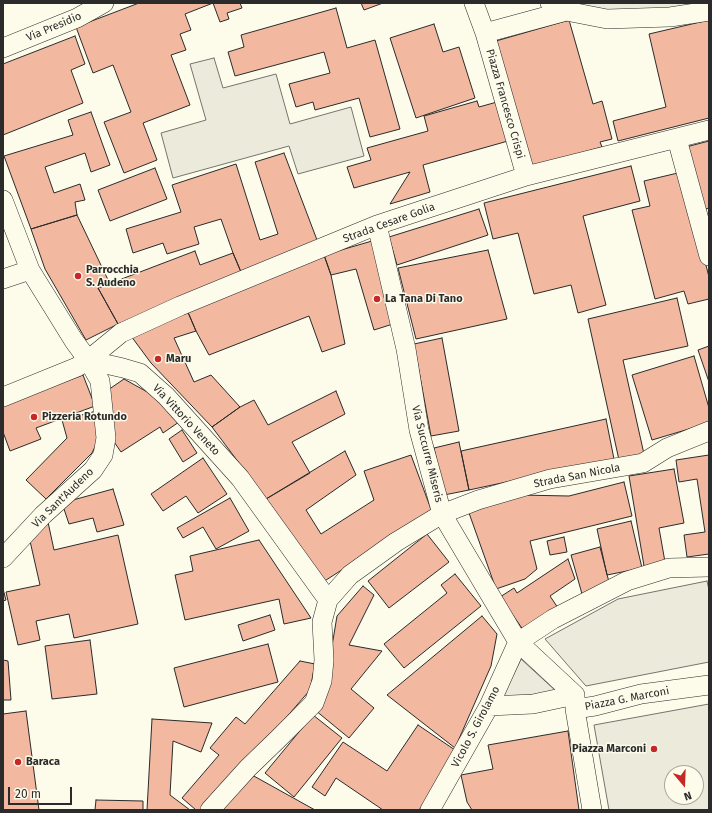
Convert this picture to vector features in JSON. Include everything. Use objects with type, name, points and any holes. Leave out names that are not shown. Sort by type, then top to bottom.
[{"type":"street","name":"Via Presidio","points":[[3,48],[77,18],[104,3]]},
{"type":"street","name":"Piazza Francesco Crispi","points":[[474,3],[485,33],[526,176]]},
{"type":"street","points":[[485,33],[558,7],[607,19],[670,17],[709,11]]},
{"type":"street","name":"Strada Cesare Golia","points":[[3,397],[77,367],[121,333],[180,306],[378,225],[526,176],[709,130]]},
{"type":"street","points":[[677,139],[709,256]]},
{"type":"street","points":[[3,200],[30,270],[74,341],[88,360]]},
{"type":"street","name":"Via Succurre Miseris","points":[[378,225],[406,349],[419,430],[442,514],[518,642],[575,702]]},
{"type":"street","points":[[3,279],[30,270]]},
{"type":"street","name":"Via Sant'Audeno","points":[[3,558],[43,515],[93,470],[103,455],[106,438],[100,381],[88,360]]},
{"type":"street","name":"Via Vittorio Veneto","points":[[88,360],[140,373],[166,396],[240,478],[328,600]]},
{"type":"street","name":"Strada San Nicola","points":[[328,600],[350,575],[396,542],[442,514],[478,500],[550,479],[643,463],[667,448],[709,431]]},
{"type":"street","points":[[518,642],[553,619],[627,581],[669,568],[709,567]]},
{"type":"street","points":[[210,810],[248,768],[314,704],[322,681],[324,660],[322,622],[328,600]]},
{"type":"street","name":"Vicolo S. Girolamo","points":[[432,809],[489,706],[518,642]]},
{"type":"street","name":"Piazza G. Marconi","points":[[592,810],[575,702],[595,706],[641,694],[709,685]]},
{"type":"street","points":[[489,706],[575,702]]},
{"type":"shaded area","points":[[550,3],[709,3],[670,17]]},
{"type":"shaded area","points":[[214,58],[223,88],[276,74],[290,124],[351,107],[364,156],[298,174],[289,146],[173,178],[161,133],[206,120],[190,64]]},
{"type":"shaded area","points":[[707,581],[709,590],[709,662],[586,686],[545,639],[618,599]]},
{"type":"shaded area","points":[[521,659],[557,692],[502,698]]},
{"type":"shaded area","name":"Piazza Marconi","points":[[709,704],[709,810],[609,810],[594,725]]},
{"type":"building","points":[[139,3],[213,3],[185,14],[191,30],[180,34],[186,50],[171,55],[190,105],[143,123],[157,160],[124,173],[104,122],[131,112],[113,65],[93,73],[76,27]]},
{"type":"building","points":[[213,3],[240,3],[242,8],[227,13],[229,19],[220,22]]},
{"type":"building","points":[[361,3],[383,3],[364,10]]},
{"type":"building","points":[[336,8],[347,48],[375,40],[400,129],[370,137],[359,98],[315,110],[313,102],[296,107],[289,84],[330,73],[324,52],[235,76],[228,52],[244,47],[241,35]]},
{"type":"building","points":[[569,20],[593,104],[602,101],[612,139],[600,142],[602,147],[531,167],[496,41]]},
{"type":"building","points":[[709,20],[709,118],[618,141],[613,121],[666,107],[649,34]]},
{"type":"building","points":[[434,24],[443,52],[459,47],[475,98],[416,118],[390,38]]},
{"type":"building","points":[[75,36],[85,64],[71,70],[83,103],[3,135],[3,64]]},
{"type":"building","points":[[477,101],[479,107],[497,102],[508,141],[423,165],[430,192],[390,204],[410,172],[354,188],[347,167],[371,160],[367,148],[428,131],[424,116]]},
{"type":"building","points":[[91,112],[110,165],[91,172],[85,153],[45,167],[54,193],[80,184],[85,200],[75,202],[77,215],[31,229],[4,156],[73,135],[68,120]]},
{"type":"building","points":[[709,141],[709,208],[702,210],[686,147]]},
{"type":"building","points":[[284,153],[317,240],[241,272],[221,219],[194,227],[199,244],[167,254],[163,243],[133,253],[126,229],[181,212],[172,185],[236,164],[260,240],[278,234],[255,162]]},
{"type":"building","points":[[631,166],[640,201],[583,216],[606,305],[578,313],[571,285],[534,294],[518,233],[493,239],[484,203]]},
{"type":"building","points":[[155,168],[167,199],[110,221],[98,190]]},
{"type":"building","points":[[682,172],[709,277],[709,299],[688,304],[684,291],[655,299],[632,210],[650,206],[644,181]]},
{"type":"building","points":[[479,209],[488,235],[397,265],[389,237]]},
{"type":"building","name":"Parrocchia S. Audeno","points":[[77,215],[110,284],[98,288],[118,324],[86,340],[45,269],[31,229]]},
{"type":"building","name":"La Tana Di Tano","points":[[372,241],[396,323],[374,330],[356,269],[331,275],[324,255]]},
{"type":"building","points":[[488,250],[507,319],[416,339],[398,268]]},
{"type":"building","points":[[195,251],[200,265],[233,253],[241,272],[118,324],[98,288]]},
{"type":"building","points":[[324,255],[331,275],[345,344],[322,352],[309,316],[209,355],[187,310]]},
{"type":"building","points":[[677,298],[688,346],[623,360],[644,454],[619,460],[588,319]]},
{"type":"building","points":[[187,310],[196,331],[174,338],[194,382],[211,375],[240,407],[212,427],[151,363],[131,336]]},
{"type":"building","points":[[442,338],[459,431],[431,436],[414,344]]},
{"type":"building","points":[[709,346],[709,382],[698,350]]},
{"type":"building","points":[[694,356],[709,408],[709,423],[652,440],[632,375]]},
{"type":"building","name":"Pizzeria Rotundo","points":[[83,375],[95,406],[36,428],[41,439],[10,451],[3,432],[3,405]]},
{"type":"building","points":[[124,379],[167,403],[179,422],[163,433],[160,427],[121,452],[110,436],[105,392]]},
{"type":"building","points":[[336,391],[345,414],[292,442],[310,473],[266,499],[212,427],[240,407],[254,400],[268,425]]},
{"type":"building","points":[[93,412],[100,436],[92,453],[46,499],[26,480],[67,438],[62,420]]},
{"type":"building","points":[[606,419],[614,459],[469,490],[461,451]]},
{"type":"building","points":[[182,430],[197,453],[183,462],[169,439]]},
{"type":"building","points":[[459,442],[469,490],[444,495],[434,448]]},
{"type":"building","points":[[345,451],[356,475],[306,510],[321,534],[374,500],[364,471],[411,455],[432,512],[323,582],[266,499]]},
{"type":"building","points":[[709,455],[709,554],[687,557],[684,535],[705,532],[697,479],[679,482],[676,460]]},
{"type":"building","points":[[203,458],[227,494],[198,513],[186,496],[163,511],[151,494]]},
{"type":"building","points":[[674,469],[684,523],[659,528],[665,562],[644,566],[629,476]]},
{"type":"building","points":[[624,482],[632,516],[530,541],[537,569],[525,579],[496,589],[469,513],[519,495],[569,496]]},
{"type":"building","points":[[113,489],[124,525],[97,532],[93,518],[69,524],[62,503]]},
{"type":"building","points":[[230,498],[249,531],[216,549],[203,527],[183,538],[177,528]]},
{"type":"building","points":[[631,521],[642,568],[607,575],[597,529]]},
{"type":"building","points":[[48,522],[54,550],[118,535],[138,624],[74,638],[69,614],[36,621],[40,640],[18,645],[6,592],[40,585],[30,541]]},
{"type":"building","points":[[427,534],[449,562],[389,608],[368,581]]},
{"type":"building","points":[[564,537],[567,552],[550,555],[547,541]]},
{"type":"building","points":[[259,540],[311,618],[284,624],[279,599],[185,620],[175,575],[193,571],[190,556]]},
{"type":"building","points":[[600,547],[610,586],[582,594],[571,555]]},
{"type":"building","points":[[568,559],[575,579],[550,596],[558,608],[524,631],[500,597],[514,588],[517,593]]},
{"type":"building","points":[[455,574],[481,606],[404,668],[384,644],[447,593],[441,585]]},
{"type":"building","points":[[363,586],[374,595],[349,645],[382,651],[351,689],[374,708],[349,738],[315,710],[325,688],[337,616]]},
{"type":"building","points":[[3,589],[6,600],[3,601]]},
{"type":"building","points":[[270,615],[275,630],[243,641],[238,625]]},
{"type":"building","points":[[482,616],[497,634],[491,666],[455,748],[387,695]]},
{"type":"building","points":[[90,640],[97,694],[52,699],[45,646]]},
{"type":"building","points":[[268,644],[278,682],[184,707],[174,668]]},
{"type":"building","points":[[3,660],[8,661],[11,700],[3,700]]},
{"type":"building","points":[[300,661],[315,664],[310,690],[206,810],[196,810],[182,798],[219,755],[210,748],[236,717],[245,724]]},
{"type":"building","name":"Baraca","points":[[26,711],[39,810],[3,810],[3,714]]},
{"type":"building","points":[[313,715],[342,738],[294,797],[265,773]]},
{"type":"building","points":[[152,719],[212,723],[201,752],[173,741],[170,795],[190,810],[147,810]]},
{"type":"building","points":[[418,725],[458,752],[419,810],[383,810],[336,778],[325,796],[312,787],[343,742],[387,771]]},
{"type":"building","points":[[568,731],[579,810],[472,810],[467,802],[461,775],[493,769],[488,745]]},
{"type":"building","points":[[252,775],[315,810],[219,810]]},
{"type":"building","points":[[96,800],[143,801],[143,810],[95,810]]},
{"type":"place","name":"Parrocchia S. Audeno","points":[[78,276]]},
{"type":"place","name":"La Tana Di Tano","points":[[377,299]]},
{"type":"place","name":"Maru","points":[[158,359]]},
{"type":"place","name":"Pizzeria Rotundo","points":[[34,417]]},
{"type":"place","name":"Piazza Marconi","points":[[654,749]]},
{"type":"place","name":"Baraca","points":[[18,762]]}]
